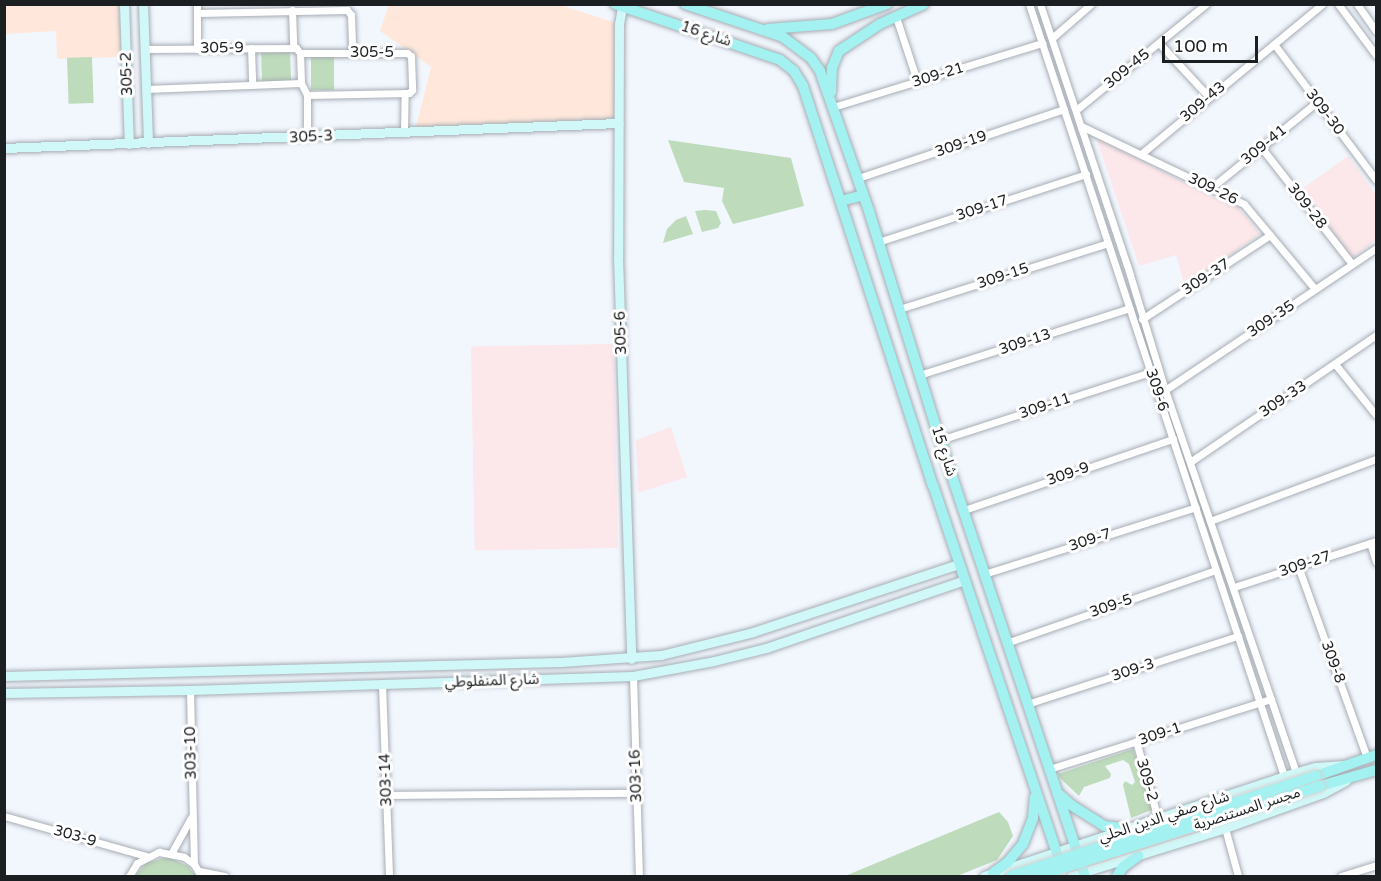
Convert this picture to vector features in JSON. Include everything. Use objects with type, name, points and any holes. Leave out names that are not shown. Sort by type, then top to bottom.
[{"type":"main road","name":"شارع 16","points":[[685,4],[783,37],[811,58]]},
{"type":"main road","points":[[760,29],[832,24],[887,4]]},
{"type":"main road","points":[[833,107],[830,79],[835,59],[847,44],[880,24],[924,4]]},
{"type":"main road","name":"شارع 16","points":[[618,6],[780,60],[794,71]]},
{"type":"main road","points":[[873,10],[880,24]]},
{"type":"main road","name":"شارع 15","points":[[811,58],[820,72],[858,178],[940,440],[1076,849]]},
{"type":"main road","name":"شارع 15","points":[[794,71],[803,86],[818,125],[964,580],[1057,854]]},
{"type":"main road","points":[[841,201],[863,195]]},
{"type":"main road","name":"شارع صفي الدين الحلي","points":[[1318,781],[1346,765],[1372,757]]},
{"type":"main road","name":"شارع صفي الدين الحلي","points":[[1318,781],[1350,778],[1377,770]]},
{"type":"main road","name":"مجسر المستنصرية","points":[[1011,876],[1318,781]]},
{"type":"main road","name":"مجسر المستنصرية","points":[[1038,876],[1318,781]]},
{"type":"main road","points":[[1054,785],[1061,796],[1093,820],[1104,826],[1127,829]]},
{"type":"main road","points":[[988,875],[1007,863],[1023,844],[1033,818],[1035,790]]},
{"type":"main road","points":[[1117,876],[1123,867],[1138,856]]},
{"type":"street","name":"305-2","points":[[124,4],[129,144]]},
{"type":"street","name":"305-2","points":[[143,4],[148,143]]},
{"type":"street","points":[[197,4],[197,49]]},
{"type":"street","name":"309-6","points":[[1029,4],[1284,776]]},
{"type":"street","name":"309-6","points":[[1040,4],[1127,265],[1165,390],[1296,773]]},
{"type":"street","points":[[1052,38],[1091,4]]},
{"type":"street","name":"309-45","points":[[1076,110],[1206,4]]},
{"type":"street","name":"309-43","points":[[1140,154],[1322,4]]},
{"type":"street","points":[[1338,4],[1377,55]]},
{"type":"street","name":"305-6","points":[[618,6],[618,257],[631,658]]},
{"type":"street","points":[[1360,6],[1377,31]]},
{"type":"street","points":[[198,13],[294,8],[349,11],[352,53]]},
{"type":"street","points":[[294,8],[301,83],[307,95],[307,138]]},
{"type":"street","points":[[896,17],[917,81]]},
{"type":"street","points":[[126,42],[145,45]]},
{"type":"street","name":"309-21","points":[[833,107],[1042,43]]},
{"type":"street","points":[[1159,43],[1209,98]]},
{"type":"street","name":"309-30","points":[[1274,44],[1377,180]]},
{"type":"street","name":"305-9","points":[[145,45],[197,49],[297,50]]},
{"type":"street","points":[[251,48],[252,85]]},
{"type":"street","name":"305-5","points":[[297,50],[410,54],[412,90],[405,93]]},
{"type":"street","points":[[1056,84],[1066,81]]},
{"type":"street","points":[[146,89],[301,83]]},
{"type":"street","points":[[307,95],[405,93],[404,132]]},
{"type":"street","name":"309-41","points":[[1211,188],[1317,102]]},
{"type":"street","name":"309-19","points":[[858,178],[1064,109]]},
{"type":"street","name":"305-3","points":[[4,148],[307,138],[618,123]]},
{"type":"street","name":"309-26","points":[[1081,126],[1244,204],[1315,290]]},
{"type":"street","name":"309-28","points":[[1261,147],[1352,264]]},
{"type":"street","name":"309-17","points":[[878,242],[1086,174]]},
{"type":"street","name":"309-37","points":[[1142,319],[1270,235]]},
{"type":"street","name":"309-15","points":[[899,309],[1108,243]]},
{"type":"street","name":"309-35","points":[[1165,390],[1377,248]]},
{"type":"street","points":[[1117,268],[1127,265]]},
{"type":"street","name":"309-13","points":[[920,375],[1130,308]]},
{"type":"street","name":"309-33","points":[[1190,462],[1377,335]]},
{"type":"street","points":[[1335,364],[1377,415]]},
{"type":"street","name":"309-11","points":[[940,440],[1151,372]]},
{"type":"street","name":"309-9","points":[[964,510],[1173,439]]},
{"type":"street","points":[[1199,518],[1209,518],[1377,459]]},
{"type":"street","name":"309-7","points":[[984,574],[1196,507]]},
{"type":"street","points":[[1373,542],[1377,562]]},
{"type":"street","name":"309-27","points":[[1234,587],[1373,542]]},
{"type":"street","name":"شارع المنفلوطي","points":[[4,676],[561,662],[631,658],[719,642],[959,564]]},
{"type":"street","name":"309-8","points":[[1298,566],[1372,757]]},
{"type":"street","name":"309-5","points":[[1006,643],[1216,570]]},
{"type":"street","name":"شارع المنفلوطي","points":[[4,693],[190,690],[633,676],[706,663],[765,648],[964,580]]},
{"type":"street","points":[[858,598],[864,615]]},
{"type":"street","points":[[1235,627],[1246,623]]},
{"type":"street","name":"309-3","points":[[1028,704],[1238,636]]},
{"type":"street","points":[[719,642],[718,652],[724,659]]},
{"type":"street","points":[[704,646],[709,654],[706,663]]},
{"type":"street","points":[[561,662],[561,678]]},
{"type":"street","points":[[381,666],[382,684]]},
{"type":"street","points":[[143,673],[143,691]]},
{"type":"street","points":[[15,676],[16,693]]},
{"type":"street","name":"303-16","points":[[633,676],[639,876]]},
{"type":"street","name":"303-14","points":[[382,684],[388,876]]},
{"type":"street","name":"303-10","points":[[190,690],[192,815],[198,870]]},
{"type":"street","name":"309-1","points":[[1049,769],[1271,699]]},
{"type":"street","name":"309-2","points":[[1136,741],[1158,819]]},
{"type":"street","name":"شارع صفي الدين الحلي","points":[[988,875],[1076,849],[1127,829],[1284,776],[1323,766],[1346,765]]},
{"type":"street","name":"شارع صفي الدين الحلي","points":[[1067,875],[1138,856],[1225,828],[1323,794],[1350,778]]},
{"type":"street","points":[[387,795],[637,793]]},
{"type":"street","name":"303-10","points":[[172,852],[192,815]]},
{"type":"street","name":"303-9","points":[[4,816],[146,856]]},
{"type":"street","points":[[1225,828],[1238,876]]},
{"type":"street","points":[[129,876],[137,863],[146,856],[159,852],[172,852],[198,870],[225,876]]},
{"type":"street","points":[[1341,876],[1377,865]]},
{"type":"shaded area","points":[[389,4],[561,5],[619,24],[618,123],[415,131],[431,67],[380,31]]},
{"type":"shaded area","points":[[5,5],[119,5],[122,57],[57,59],[56,31],[5,34]]},
{"type":"shaded area","points":[[1096,137],[1212,197],[1238,207],[1260,234],[1185,287],[1176,255],[1139,266]]},
{"type":"shaded area","points":[[1348,156],[1376,195],[1376,240],[1352,258],[1302,189]]},
{"type":"shaded area","points":[[614,344],[618,548],[475,550],[471,346]]},
{"type":"shaded area","points":[[671,427],[687,477],[638,493],[636,440]]},
{"type":"green space","points":[[290,50],[291,81],[262,82],[261,51]]},
{"type":"green space","points":[[311,56],[334,56],[334,90],[311,90]]},
{"type":"green space","points":[[92,57],[94,103],[69,104],[67,58]]},
{"type":"green space","points":[[668,140],[791,158],[804,206],[733,224],[722,201],[724,188],[684,182]]},
{"type":"green space","points":[[695,211],[716,211],[721,223],[718,228],[702,232]]},
{"type":"green space","points":[[686,216],[693,234],[663,243],[667,229],[676,220]]},
{"type":"green space","points":[[1133,749],[1154,809],[1131,818],[1123,785],[1125,781],[1132,785],[1135,782],[1129,764],[1123,760],[1105,766],[1111,774],[1110,778],[1084,787],[1079,796],[1058,774]]},
{"type":"green space","points":[[999,812],[1008,822],[1013,836],[997,860],[957,876],[845,876]]},
{"type":"green space","points":[[168,857],[188,866],[196,876],[135,876],[146,863]]}]
